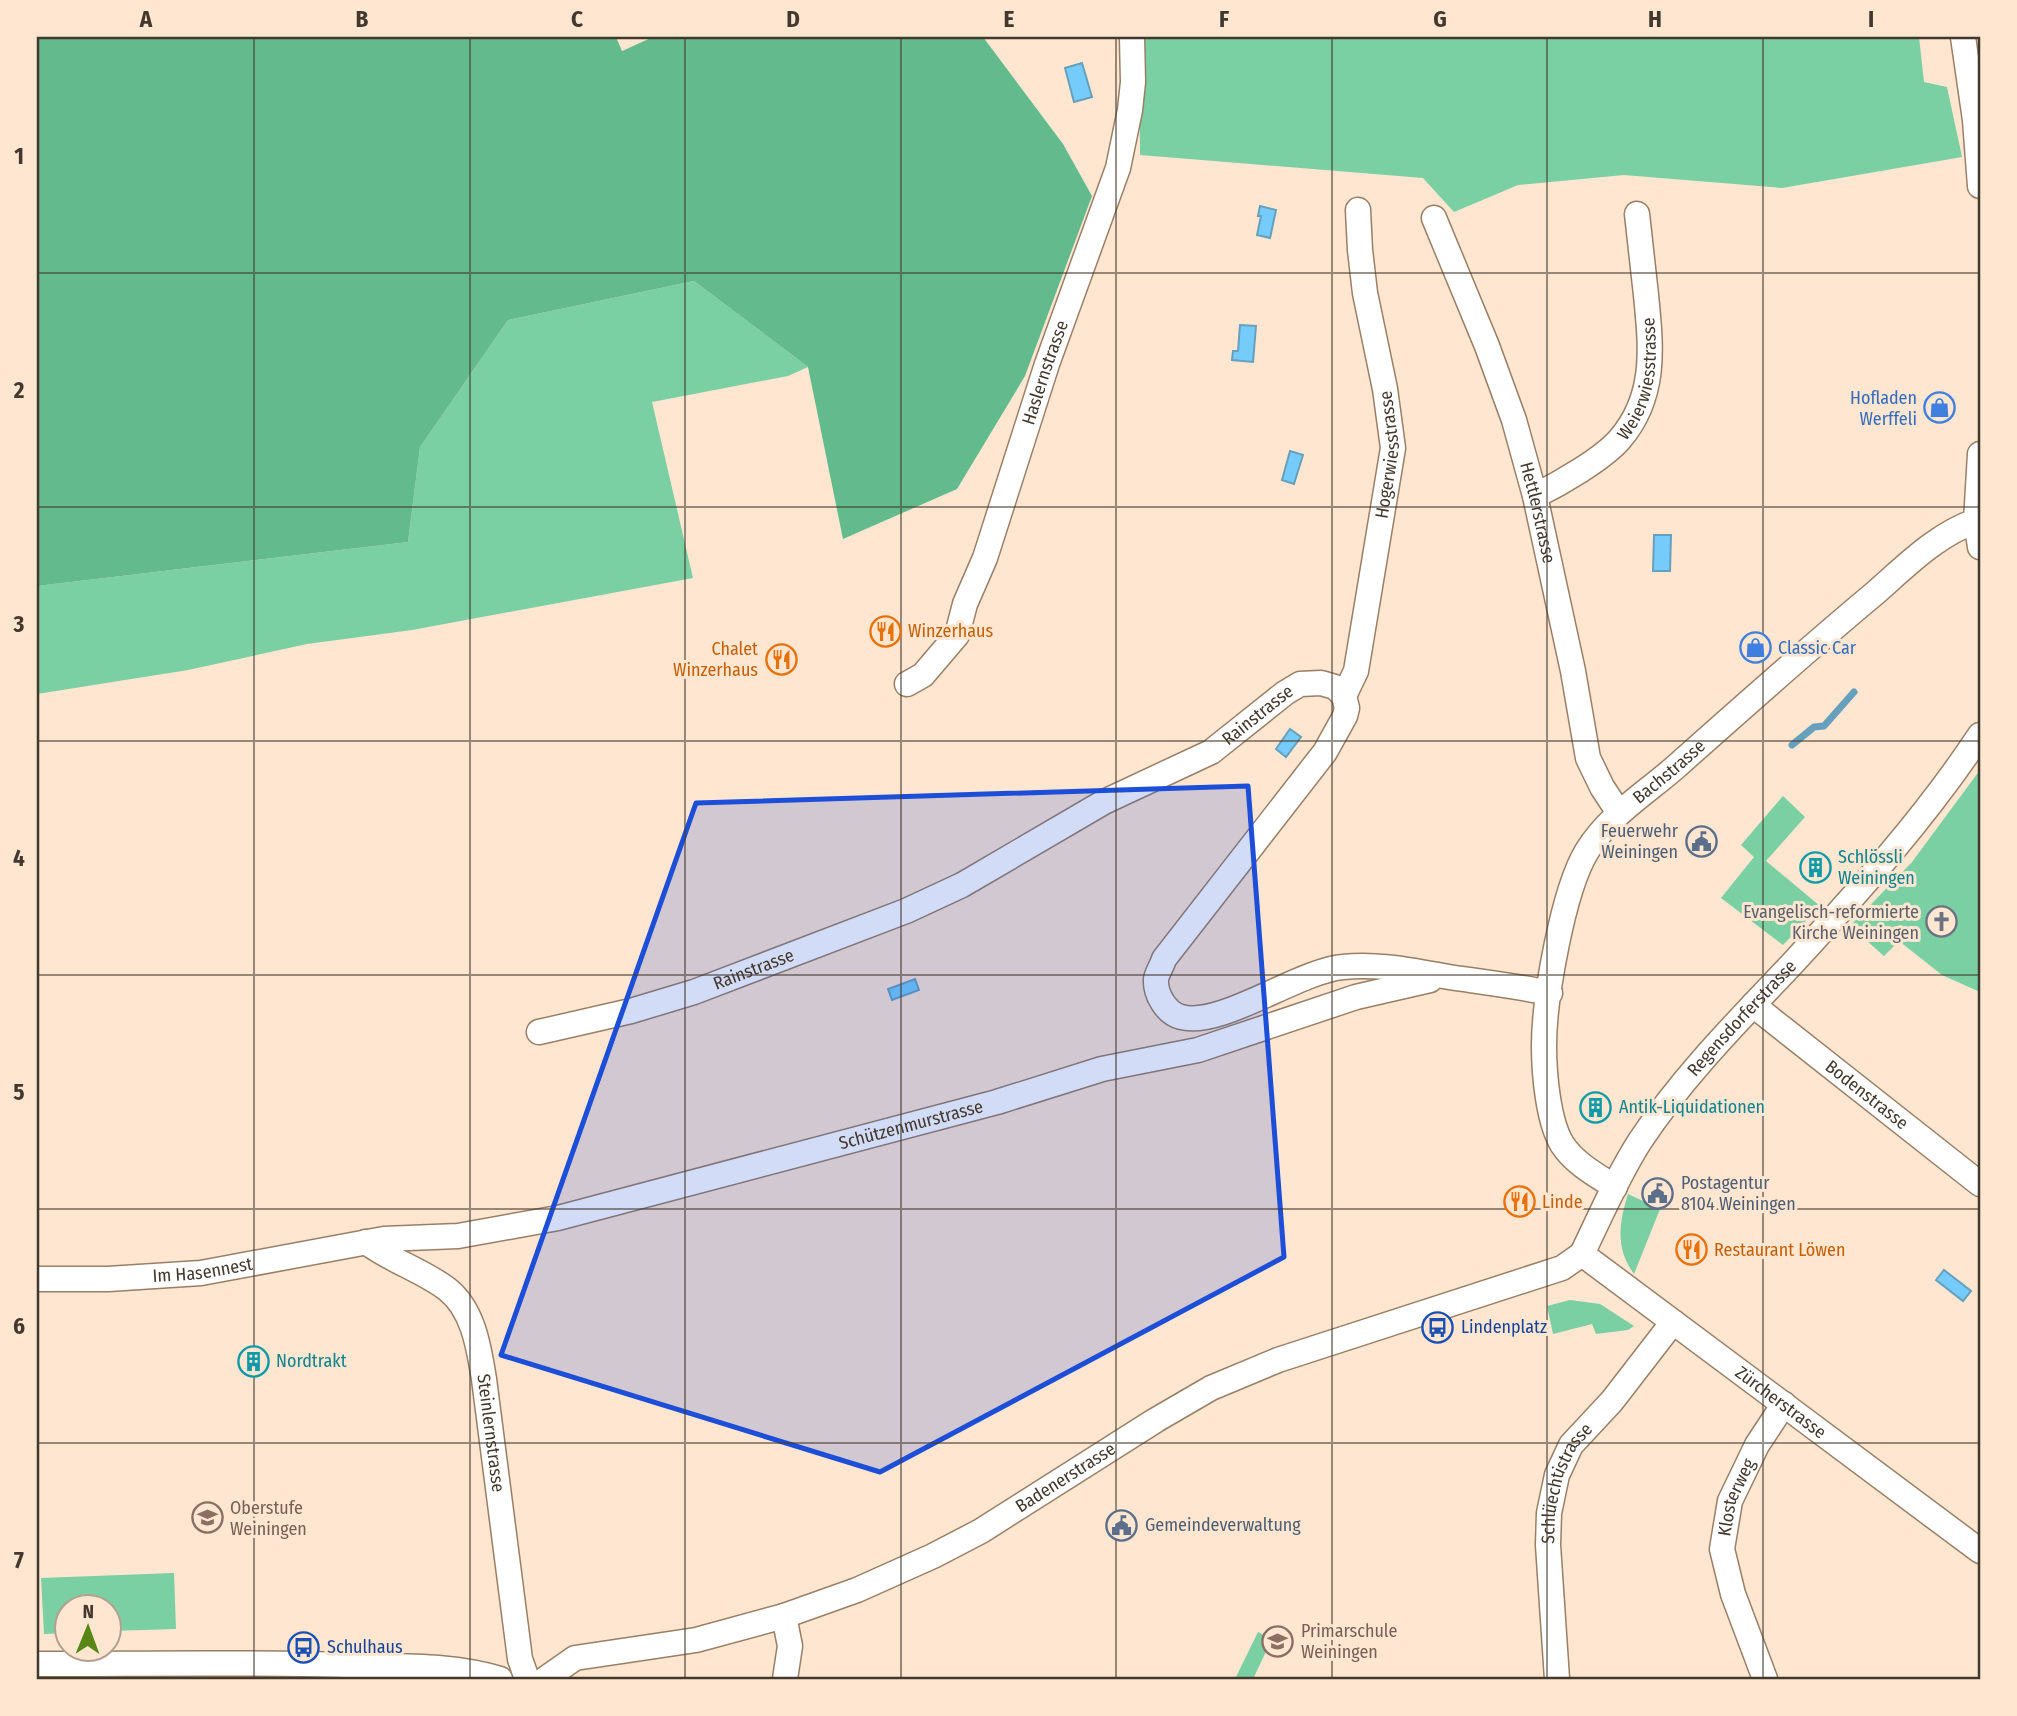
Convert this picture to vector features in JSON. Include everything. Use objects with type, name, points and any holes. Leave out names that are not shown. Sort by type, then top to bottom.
[{"type":"street","name":"Haslernstrasse","points":[[907,684],[923,675],[957,635],[965,604],[985,558],[1047,364],[1118,168],[1133,82],[1132,37]]},
{"type":"street","points":[[1963,37],[1975,120],[1980,186]]},
{"type":"street","name":"Hogerwiesstrasse","points":[[1344,696],[1356,671],[1394,448],[1365,293],[1358,210]]},
{"type":"street","name":"Weierwiesstrasse","points":[[1535,496],[1553,487],[1620,439],[1642,404],[1651,367],[1637,214]]},
{"type":"street","name":"Hettlerstrasse","points":[[1434,218],[1514,420],[1535,496],[1573,671],[1588,758],[1619,813]]},
{"type":"street","points":[[1980,454],[1976,521],[1980,547]]},
{"type":"street","name":"Bachstrasse","points":[[1615,1186],[1583,1166],[1562,1145],[1554,1125],[1547,1086],[1544,1047],[1550,993],[1564,916],[1587,851],[1619,813],[1675,768],[1930,546],[1957,527],[1976,521]]},
{"type":"street","name":"Rainstrasse","points":[[539,1032],[631,1012],[694,992],[905,911],[962,885],[1104,802],[1211,752],[1300,684],[1321,683],[1335,687],[1344,696]]},
{"type":"street","points":[[1344,696],[1347,708],[1345,716],[1325,752],[1164,960],[1156,978],[1157,992],[1165,1006],[1177,1016],[1193,1019],[1214,1015],[1316,974],[1340,967],[1371,965],[1550,993]]},
{"type":"street","name":"Regensdorferstrasse","points":[[1582,1254],[1640,1142],[1677,1091],[1901,843],[1980,735]]},
{"type":"street","name":"Schützenmurstrasse","points":[[366,1242],[490,1232],[558,1218],[997,1102],[1102,1069],[1198,1050],[1356,997],[1450,977]]},
{"type":"street","name":"Bodenstrasse","points":[[1753,1005],[1980,1184]]},
{"type":"street","name":"Im Hasennest","points":[[37,1279],[108,1279],[201,1273],[366,1242]]},
{"type":"street","name":"Steinlernstrasse","points":[[366,1242],[449,1290],[469,1320],[477,1339],[520,1659],[527,1679]]},
{"type":"street","name":"Zürcherstrasse","points":[[1582,1254],[1980,1551]]},
{"type":"street","name":"Badenerstrasse","points":[[545,1679],[575,1658],[695,1640],[784,1616],[857,1590],[981,1531],[1211,1388],[1278,1360],[1555,1270],[1582,1254]]},
{"type":"street","name":"Schlüechtistrasse","points":[[1557,1679],[1548,1545],[1549,1513],[1554,1484],[1571,1445],[1612,1401],[1673,1322]]},
{"type":"street","name":"Klosterweg","points":[[1765,1679],[1733,1594],[1722,1549],[1730,1501],[1757,1445],[1784,1404]]},
{"type":"street","points":[[784,1616],[790,1646],[785,1679]]},
{"type":"street","points":[[37,1664],[286,1663],[401,1666],[458,1669],[500,1679]]},
{"type":"highlighted area","points":[[1248,786],[1284,1257],[880,1472],[501,1355],[696,803]]},
{"type":"green space","points":[[37,37],[616,37],[622,51],[653,37],[983,37],[1063,144],[1092,196],[1025,376],[957,489],[843,539],[808,367],[694,281],[508,320],[420,447],[408,542],[37,586]]},
{"type":"green space","points":[[1139,37],[1919,37],[1924,82],[1947,87],[1962,157],[1782,188],[1624,175],[1518,185],[1454,212],[1423,178],[1140,155]]},
{"type":"green space","points":[[694,281],[808,367],[788,376],[652,402],[693,578],[412,630],[307,644],[188,670],[37,694],[37,586],[408,542],[420,447],[508,320]]},
{"type":"green space","points":[[1980,770],[1980,992],[1942,975],[1899,941],[1884,956],[1850,926],[1912,862]]},
{"type":"green space","points":[[1783,796],[1805,817],[1766,861],[1820,906],[1783,945],[1721,898],[1754,857],[1741,845]]},
{"type":"green space","points":[[1628,1194],[1660,1209],[1634,1274],[1621,1245],[1622,1215]]},
{"type":"green space","points":[[1570,1300],[1600,1304],[1634,1326],[1628,1330],[1596,1334],[1592,1324],[1553,1334],[1547,1306]]},
{"type":"green space","points":[[174,1573],[176,1629],[122,1631],[122,1594],[52,1594],[52,1634],[44,1634],[41,1578]]},
{"type":"green space","points":[[1258,1632],[1272,1639],[1253,1679],[1235,1679]]},
{"type":"water","points":[[1082,63],[1092,97],[1074,102],[1065,68]]},
{"type":"water","points":[[1260,206],[1276,210],[1270,238],[1257,235]]},
{"type":"water","points":[[1240,325],[1256,326],[1253,362],[1232,360],[1233,351],[1238,351]]},
{"type":"water","points":[[1290,451],[1303,455],[1294,484],[1282,480]]},
{"type":"water","points":[[1654,535],[1671,535],[1670,571],[1653,571]]},
{"type":"water","points":[[1290,729],[1301,737],[1286,757],[1276,749]]},
{"type":"water","points":[[915,979],[919,990],[892,1000],[888,989]]},
{"type":"water","points":[[1944,1270],[1971,1291],[1963,1301],[1936,1280]]},
{"type":"waterway","points":[[1792,745],[1814,727],[1824,726],[1854,692]]},
{"type":"place","name":"Hofladen Werffeli","points":[[1940,408]]},
{"type":"place","name":"Winzerhaus","points":[[885,631]]},
{"type":"place","name":"Classic Car","points":[[1755,648]]},
{"type":"place","name":"Chalet Winzerhaus","points":[[781,659]]},
{"type":"place","name":"Feuerwehr Weiningen","points":[[1701,841]]},
{"type":"place","name":"Schlössli Weiningen","points":[[1815,867]]},
{"type":"place","name":"Evangelisch-reformierte Kirche Weiningen","points":[[1942,922]]},
{"type":"place","name":"Antik-Liquidationen","points":[[1596,1107]]},
{"type":"place","name":"Postagentur 8104 Weiningen","points":[[1658,1193]]},
{"type":"place","name":"Linde","points":[[1519,1202]]},
{"type":"place","name":"Restaurant Löwen","points":[[1691,1250]]},
{"type":"place","name":"Lindenplatz","points":[[1438,1327]]},
{"type":"place","name":"Nordtrakt","points":[[253,1361]]},
{"type":"place","name":"Oberstufe Weiningen","points":[[207,1518]]},
{"type":"place","name":"Gemeindeverwaltung","points":[[1122,1525]]},
{"type":"place","name":"Primarschule Weiningen","points":[[1278,1641]]},
{"type":"place","name":"Schulhaus","points":[[304,1647]]}]
